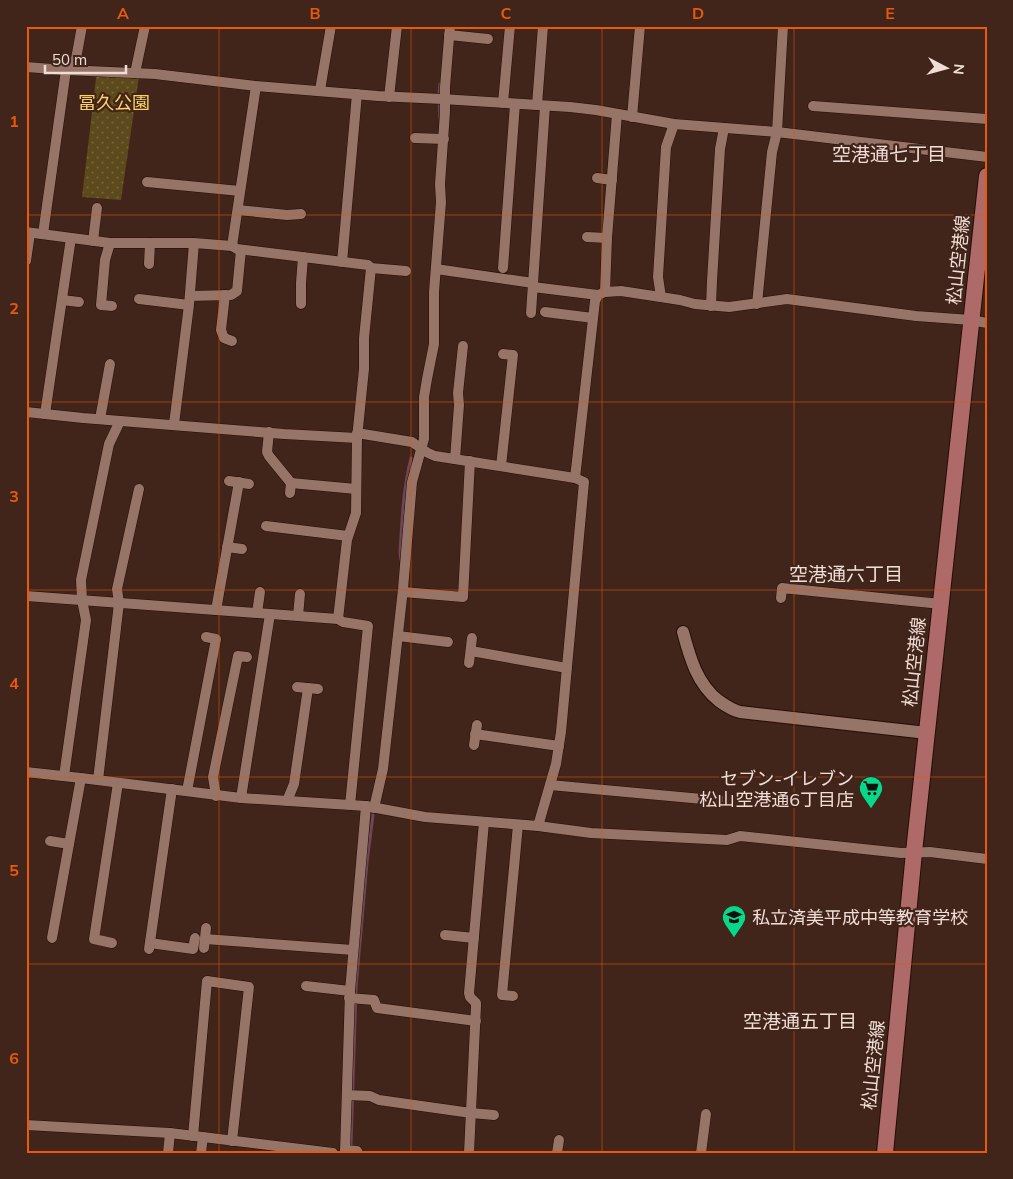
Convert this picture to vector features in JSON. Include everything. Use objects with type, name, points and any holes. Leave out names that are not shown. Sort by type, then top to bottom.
[{"type":"main road","name":"松山空港線","points":[[885,1153],[914,852],[941,604],[979,322],[987,176]]},
{"type":"street","points":[[43,234],[70,70],[82,26]]},
{"type":"street","points":[[135,73],[145,26]]},
{"type":"street","points":[[320,90],[331,26]]},
{"type":"street","points":[[389,96],[397,26]]},
{"type":"street","points":[[502,103],[511,68],[510,26]]},
{"type":"street","points":[[531,313],[543,26]]},
{"type":"street","points":[[632,117],[634,38],[640,26]]},
{"type":"street","points":[[757,304],[759,244],[765,187],[777,132],[783,26]]},
{"type":"street","points":[[358,1153],[357,1151],[345,1151],[351,1095],[354,950],[370,807],[383,769],[403,592],[412,482],[424,439],[424,398],[434,344],[434,292],[444,139],[441,99],[450,30],[488,39]]},
{"type":"street","points":[[26,67],[182,76],[256,86],[357,94],[570,107],[674,124],[777,132],[987,156]]},
{"type":"street","points":[[769,76],[780,76]]},
{"type":"street","points":[[139,299],[190,300],[231,295],[237,291],[238,210],[256,86]]},
{"type":"street","points":[[342,262],[357,94]]},
{"type":"street","points":[[813,106],[828,102],[987,120]]},
{"type":"street","points":[[506,262],[508,188],[514,104]]},
{"type":"street","points":[[575,478],[595,302],[602,293],[616,114]]},
{"type":"street","points":[[661,297],[658,277],[666,147],[674,124]]},
{"type":"street","points":[[711,306],[720,149],[724,128]]},
{"type":"street","points":[[415,138],[444,139]]},
{"type":"street","points":[[597,178],[612,180]]},
{"type":"street","points":[[147,182],[240,191]]},
{"type":"street","points":[[508,188],[520,189]]},
{"type":"street","points":[[93,241],[97,208]]},
{"type":"street","points":[[238,210],[287,215],[301,214]]},
{"type":"street","points":[[26,261],[28,232],[110,243],[194,243],[368,265],[371,268],[406,271]]},
{"type":"street","points":[[587,237],[607,238]]},
{"type":"street","points":[[45,414],[71,238]]},
{"type":"street","points":[[110,243],[105,260],[101,305],[112,306]]},
{"type":"street","points":[[148,264],[150,243]]},
{"type":"street","points":[[174,424],[190,300],[194,243]]},
{"type":"street","points":[[301,304],[303,257]]},
{"type":"street","points":[[338,619],[348,536],[356,513],[357,435],[371,268]]},
{"type":"street","points":[[436,269],[533,285],[602,293],[621,291],[711,306],[729,307],[787,299],[916,316],[979,322]]},
{"type":"street","points":[[225,295],[221,330],[224,338],[232,341]]},
{"type":"street","points":[[62,300],[79,302]]},
{"type":"street","points":[[545,312],[593,318]]},
{"type":"street","points":[[455,459],[459,405],[458,393],[463,346]]},
{"type":"street","points":[[502,466],[513,407],[513,355],[503,354]]},
{"type":"street","points":[[100,419],[110,364]]},
{"type":"street","points":[[26,412],[269,432],[357,435],[412,442],[435,456],[575,478],[584,482],[561,732],[556,764],[538,826]]},
{"type":"street","points":[[64,776],[67,721],[75,664],[86,620],[81,580],[109,444],[120,421]]},
{"type":"street","points":[[269,432],[267,452],[291,488],[356,489]]},
{"type":"street","points":[[403,592],[463,597],[470,461]]},
{"type":"street","points":[[216,610],[239,483]]},
{"type":"street","points":[[98,780],[119,603],[118,589],[142,501],[139,489]]},
{"type":"street","points":[[279,528],[280,517]]},
{"type":"street","points":[[266,526],[348,536]]},
{"type":"street","points":[[228,547],[242,549]]},
{"type":"street","points":[[781,598],[782,588],[822,587],[870,602],[941,604]]},
{"type":"street","points":[[257,613],[260,592]]},
{"type":"street","points":[[298,616],[300,594]]},
{"type":"street","points":[[26,596],[338,619],[343,622],[368,626],[350,805]]},
{"type":"street","points":[[241,798],[270,614]]},
{"type":"street","points":[[684,632],[689,654],[697,674],[706,689],[734,711],[927,733]]},
{"type":"street","points":[[398,636],[448,642]]},
{"type":"street","points":[[187,791],[193,731],[208,683],[216,639],[206,637]]},
{"type":"street","points":[[469,663],[472,638]]},
{"type":"street","points":[[471,651],[567,668]]},
{"type":"street","points":[[216,796],[213,777],[238,656],[247,658]]},
{"type":"street","points":[[197,680],[208,683]]},
{"type":"street","points":[[287,801],[294,784],[313,689],[297,687]]},
{"type":"street","points":[[230,695],[240,697]]},
{"type":"street","points":[[474,745],[476,729],[559,746]]},
{"type":"street","points":[[219,748],[230,750]]},
{"type":"street","points":[[298,758],[309,759]]},
{"type":"street","points":[[26,772],[216,796],[350,805],[425,817],[538,826],[592,833],[727,840],[740,836],[901,853],[930,852],[987,859]]},
{"type":"street","points":[[52,938],[81,778]]},
{"type":"street","points":[[112,943],[94,940],[118,783]]},
{"type":"street","points":[[550,785],[605,795],[666,796],[724,801]]},
{"type":"street","points":[[172,789],[149,946],[193,949],[201,941],[206,928]]},
{"type":"street","points":[[664,807],[666,796]]},
{"type":"street","points":[[709,800],[709,811]]},
{"type":"street","points":[[469,1153],[476,1002],[470,997],[469,993],[484,822]]},
{"type":"street","points":[[513,996],[502,995],[518,825]]},
{"type":"street","points":[[50,841],[69,844]]},
{"type":"street","points":[[445,935],[474,938]]},
{"type":"street","points":[[201,941],[354,950]]},
{"type":"street","points":[[284,956],[285,945]]},
{"type":"street","points":[[201,1153],[198,1136],[207,981],[248,987],[232,1140]]},
{"type":"street","points":[[306,986],[374,1000],[377,1008],[476,1021]]},
{"type":"street","points":[[351,1095],[370,1096],[380,1100],[494,1115]]},
{"type":"street","points":[[701,1153],[706,1114]]},
{"type":"street","points":[[26,1125],[170,1133],[232,1140],[260,1148],[333,1153]]},
{"type":"street","points":[[168,1153],[170,1133]]},
{"type":"street","points":[[557,1153],[559,1140]]},
{"type":"green space","name":"冨久公園","points":[[99,74],[139,76],[121,200],[82,197],[96,78]]},
{"type":"waterway","points":[[440,84],[440,118]]},
{"type":"waterway","points":[[401,560],[403,505],[411,458]]},
{"type":"waterway","points":[[351,1145],[356,987],[373,815]]},
{"type":"place","name":"セブン-イレブン 松山空港通6丁目店","points":[[871,809]]},
{"type":"place","name":"私立済美平成中等教育学校","points":[[734,938]]},
{"type":"district","name":"空港通七丁目","points":[[889,154]]},
{"type":"district","name":"空港通六丁目","points":[[846,574]]},
{"type":"district","name":"空港通五丁目","points":[[800,1021]]}]
